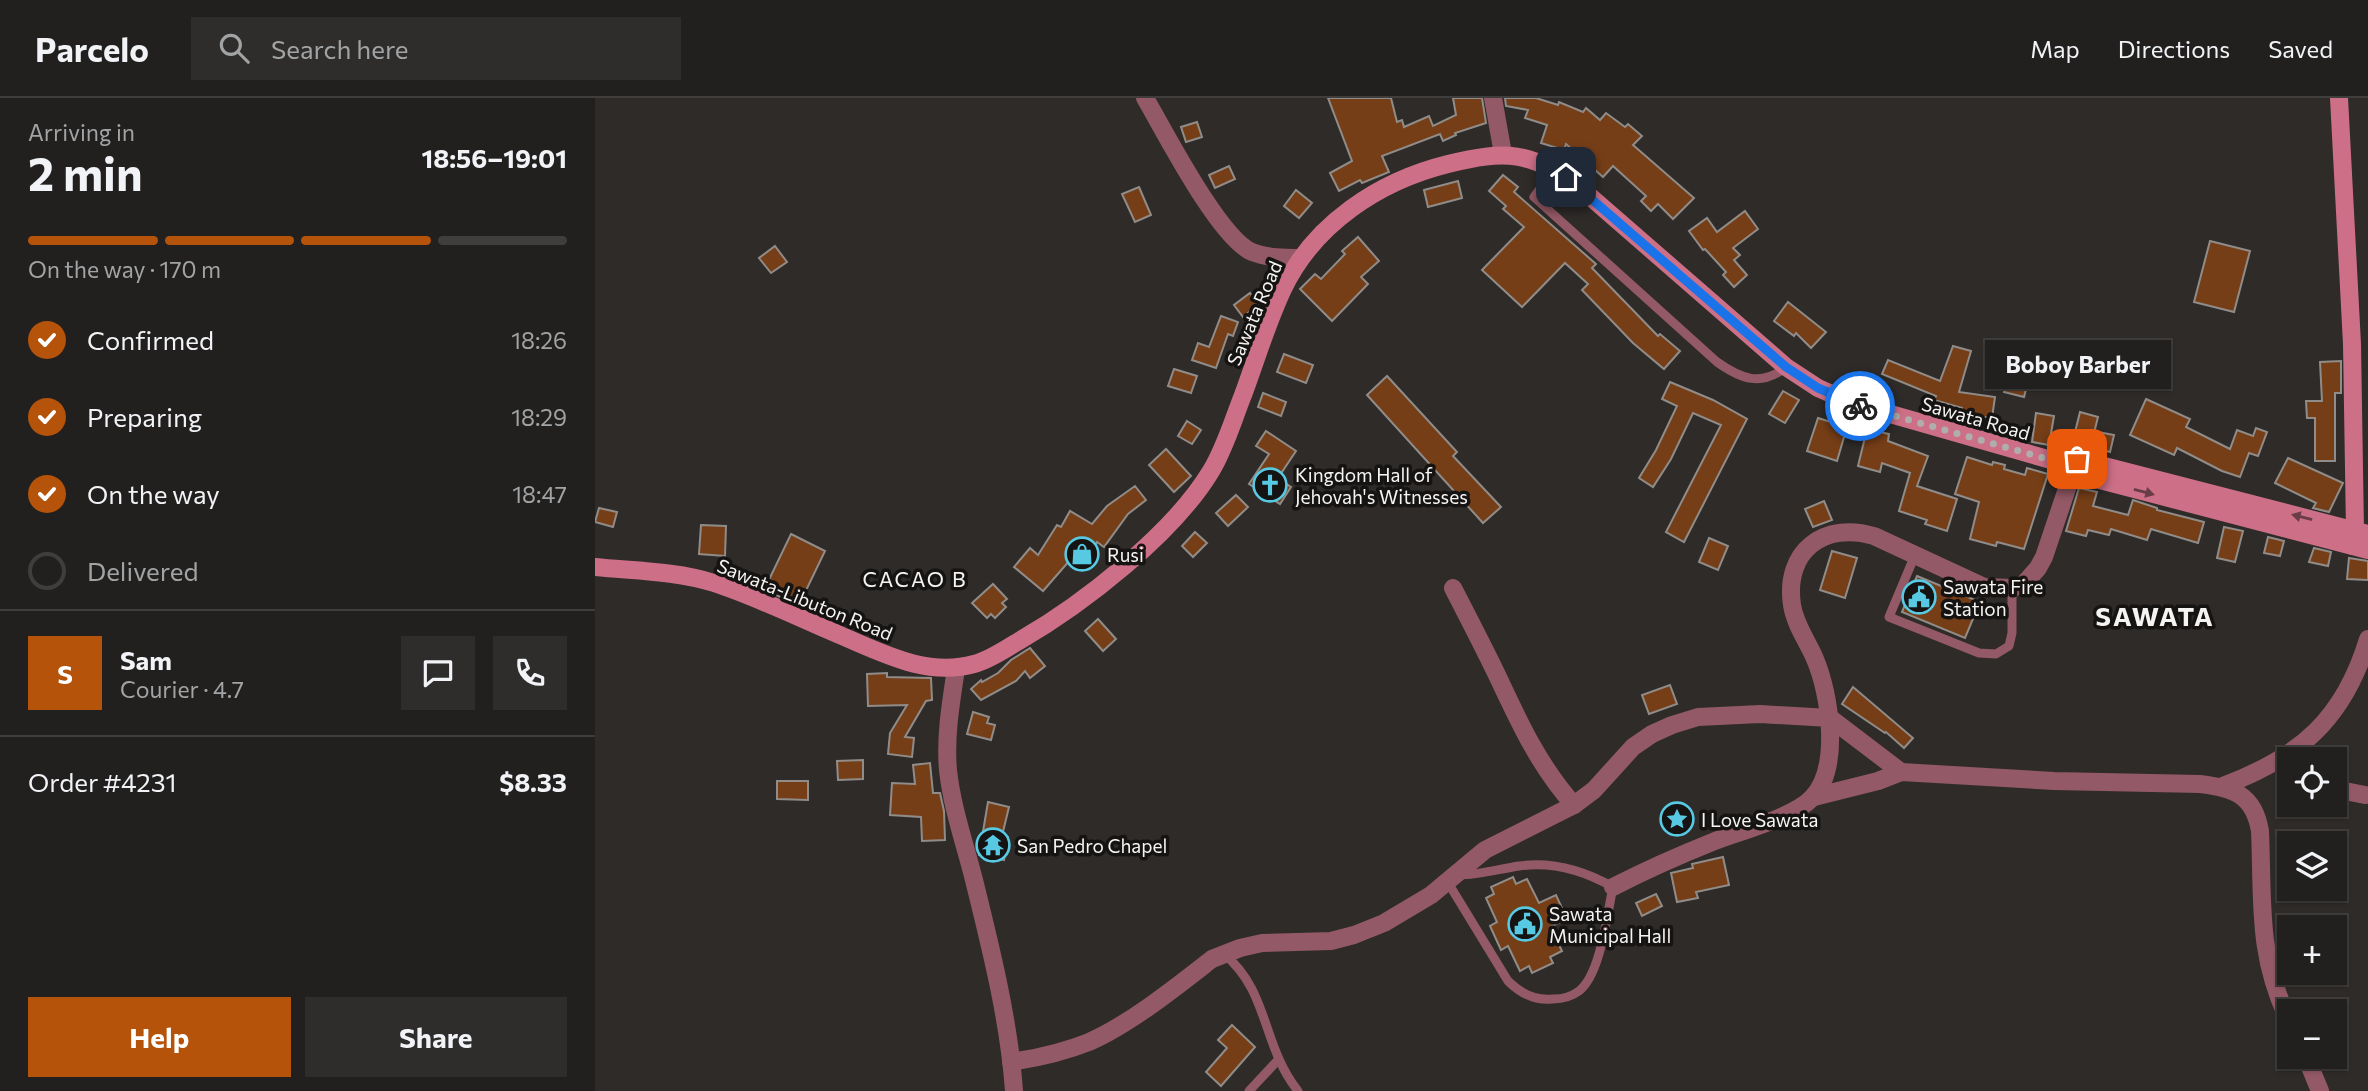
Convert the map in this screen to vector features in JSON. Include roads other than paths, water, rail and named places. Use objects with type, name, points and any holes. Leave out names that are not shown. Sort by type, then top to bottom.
[{"type":"main road","points":[[2339,98],[2361,540]]},
{"type":"main road","name":"Sawata Road","points":[[956,668],[979,663],[999,653],[1077,602],[1172,521],[1195,496],[1222,448],[1283,290],[1301,258],[1342,214],[1373,194],[1409,176],[1443,165],[1503,154],[1531,158],[1555,169],[1578,186],[1786,367],[1818,388],[1852,403],[2058,462],[2361,540]]},
{"type":"main road","name":"Sawata-Libuton Road","points":[[595,567],[669,574],[712,583],[891,657],[928,667],[956,668]]},
{"type":"street","points":[[1145,98],[1204,198],[1236,242],[1252,252],[1275,257],[1301,258]]},
{"type":"street","points":[[1493,98],[1503,154]]},
{"type":"street","points":[[1814,797],[1826,768],[1830,718],[1824,680],[1797,621],[1792,606],[1791,589],[1794,572],[1809,546],[1818,538],[1846,531],[1874,536],[1984,587],[2012,588],[2024,584],[2039,568],[2075,466]]},
{"type":"street","points":[[1453,588],[1528,740],[1544,768],[1574,804]]},
{"type":"street","points":[[2300,747],[2342,699],[2354,678],[2368,639]]},
{"type":"street","points":[[956,668],[948,728],[949,773],[961,835],[986,929],[1014,1091]]},
{"type":"street","points":[[1010,1062],[1062,1052],[1091,1041],[1114,1029],[1212,959],[1224,954],[1262,943],[1331,940],[1354,935],[1384,923],[1409,910],[1494,845],[1574,804],[1594,790],[1633,747],[1672,725],[1698,717],[1760,713],[1830,718],[1901,772]]},
{"type":"street","points":[[2223,786],[2277,764]]},
{"type":"street","points":[[1613,887],[1675,857],[1789,813],[1814,797],[1878,781],[1901,772],[2054,781],[2223,786],[2245,798],[2258,819],[2264,944],[2278,999]]},
{"type":"street","points":[[2347,791],[2365,795]]},
{"type":"street","points":[[2311,1069],[2321,1091]]},
{"type":"lane","points":[[1555,169],[1534,197],[1717,362],[1734,374],[1751,378],[1765,379],[1778,374],[1786,367]]},
{"type":"lane","points":[[1915,555],[1889,617],[1979,653],[1996,653],[2008,646],[2012,633],[2012,588]]},
{"type":"lane","points":[[1552,865],[1575,869],[1613,887],[1597,958],[1589,978],[1580,990],[1566,998],[1550,1000],[1533,998],[1518,991],[1508,981],[1450,878],[1521,866],[1552,865]]},
{"type":"lane","points":[[1224,954],[1239,966],[1249,981],[1278,1060],[1298,1091]]},
{"type":"lane","points":[[1249,1091],[1278,1060]]},
{"type":"place","name":"Boboy Barber","points":[[2077,459]]},
{"type":"place","name":"Kingdom Hall of Jehovah's Witnesses","points":[[1270,485]]},
{"type":"place","name":"Rusi","points":[[1082,554]]},
{"type":"place","name":"Sawata Fire Station","points":[[1919,597]]},
{"type":"place","name":"I Love Sawata","points":[[1677,819]]},
{"type":"place","name":"San Pedro Chapel","points":[[993,845]]},
{"type":"place","name":"Sawata Municipal Hall","points":[[1525,924]]},
{"type":"district","name":"CACAO B","points":[[915,578]]},
{"type":"district","name":"SAWATA","points":[[2155,615]]}]
